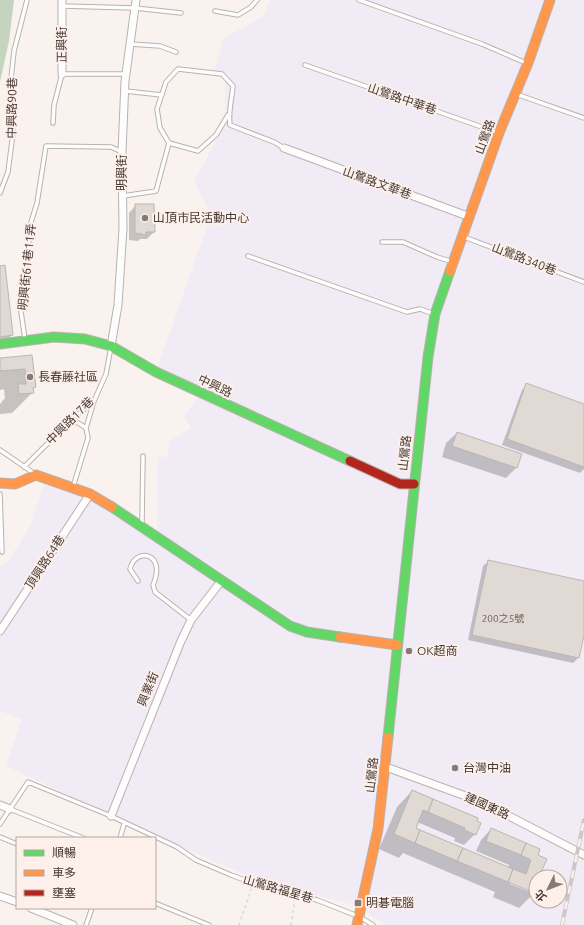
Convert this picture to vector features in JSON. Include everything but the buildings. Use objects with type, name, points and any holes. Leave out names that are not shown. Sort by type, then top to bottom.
[{"type":"street","name":"明興街","points":[[111,346],[118,305],[123,228],[122,152],[126,74],[136,0]]},
{"type":"street","name":"山鶯路","points":[[358,921],[378,829],[386,767],[397,645],[428,357],[436,314],[499,133],[528,63],[550,0]]},
{"type":"street","name":"正興街","points":[[62,3],[62,74]]},
{"type":"street","name":"山鶯路文華巷","points":[[284,148],[470,217]]},
{"type":"street","name":"中興路","points":[[0,344],[54,337],[85,339],[111,346],[156,372],[400,484],[414,484]]},
{"type":"street","points":[[0,483],[14,484],[36,475],[73,487],[90,494],[142,526],[290,626],[307,632],[397,645]]},
{"type":"street","name":"頂興路64巷","points":[[0,631],[90,494]]},
{"type":"street","name":"興業街","points":[[111,816],[155,704],[192,620],[222,580]]},
{"type":"street","name":"建國東路","points":[[386,767],[482,802],[584,855]]},
{"type":"street","points":[[0,805],[10,809]]},
{"type":"street","points":[[0,896],[16,902]]},
{"type":"street","points":[[33,909],[73,925]]},
{"type":"lane","name":"中興路90巷","points":[[0,192],[8,172],[13,133],[10,88],[14,51],[27,0]]},
{"type":"lane","points":[[216,11],[238,15],[251,7],[256,0]]},
{"type":"lane","points":[[359,0],[482,44],[528,63]]},
{"type":"lane","points":[[62,3],[181,13]]},
{"type":"lane","points":[[130,44],[160,46],[176,52]]},
{"type":"lane","name":"山鶯路中華巷","points":[[305,65],[499,133]]},
{"type":"lane","points":[[178,69],[222,74],[233,86],[229,115],[216,135],[198,151],[169,143],[160,128],[157,109],[162,95],[166,82],[178,69]]},
{"type":"lane","points":[[54,123],[54,105],[62,74]]},
{"type":"lane","name":"正興街","points":[[62,74],[126,74]]},
{"type":"lane","points":[[125,91],[162,95]]},
{"type":"lane","points":[[516,94],[584,118]]},
{"type":"lane","points":[[229,115],[230,125],[274,142],[284,148]]},
{"type":"lane","points":[[123,196],[156,190],[169,143]]},
{"type":"lane","name":"明興街61巷11弄","points":[[25,341],[21,305],[31,222],[37,203],[46,146],[112,147],[122,152]]},
{"type":"lane","name":"山鶯路340巷","points":[[463,236],[584,282]]},
{"type":"lane","points":[[382,242],[403,242],[437,257],[454,262]]},
{"type":"lane","points":[[248,256],[407,312],[420,309],[436,314]]},
{"type":"lane","name":"中興路17巷","points":[[24,467],[72,419],[94,401],[106,374],[111,346]]},
{"type":"lane","points":[[73,487],[88,438],[86,428],[94,401]]},
{"type":"lane","points":[[72,419],[86,428]]},
{"type":"lane","points":[[0,450],[36,475]]},
{"type":"lane","points":[[142,526],[143,456]]},
{"type":"lane","points":[[0,494],[2,552]]},
{"type":"lane","points":[[138,581],[130,569],[131,564],[140,556],[148,556],[153,559],[157,567],[153,585],[155,592],[192,620]]},
{"type":"lane","name":"山鶯路福星巷","points":[[10,809],[28,782],[111,816],[124,824],[154,837]]},
{"type":"lane","points":[[0,824],[10,809],[80,837]]},
{"type":"lane","points":[[120,837],[124,824]]},
{"type":"lane","points":[[0,837],[16,844]]},
{"type":"lane","name":"山鶯路福星巷","points":[[156,838],[177,847],[196,860],[253,883],[318,900],[358,921],[372,925]]},
{"type":"lane","points":[[156,903],[209,925]]},
{"type":"lane","points":[[86,925],[92,909]]},
{"type":"path","points":[[239,925],[253,883]]},
{"type":"path","points":[[291,925],[295,895]]},
{"type":"shaded area","points":[[270,0],[584,0],[584,925],[386,925],[355,905],[256,880],[119,819],[6,766],[22,719],[0,711],[0,566],[6,564],[31,525],[45,480],[84,494],[157,540],[158,458],[167,456],[170,441],[191,428],[184,416],[205,388],[157,369],[211,215],[194,181],[226,123],[225,80],[214,73],[223,39],[264,16]]},
{"type":"green space","points":[[0,0],[14,0],[9,41],[0,82]]},
{"type":"railway","points":[[562,925],[584,820]]},
{"type":"traffic: fast","points":[[388,737],[428,357],[435,314],[450,271]]},
{"type":"traffic: fast","points":[[0,344],[54,337],[85,339],[111,346],[156,372],[350,461]]},
{"type":"traffic: fast","points":[[112,507],[290,626],[307,632],[340,637]]},
{"type":"traffic: slow","points":[[450,271],[499,133],[528,63],[550,0]]},
{"type":"traffic: slow","points":[[0,483],[15,484],[36,475],[90,494],[112,507]]},
{"type":"traffic: slow","points":[[340,637],[397,645]]},
{"type":"traffic: slow","points":[[357,925],[378,829],[388,737]]},
{"type":"traffic: jam","points":[[350,461],[400,484],[414,484]]},
{"type":"place","name":"山頂市民活動中心","points":[[145,218]]},
{"type":"place","name":"長春藤社區","points":[[30,377]]},
{"type":"place","name":"OK超商","points":[[409,651]]},
{"type":"place","name":"台灣中油","points":[[455,768]]},
{"type":"place","name":"明碁電腦","points":[[358,903]]}]
